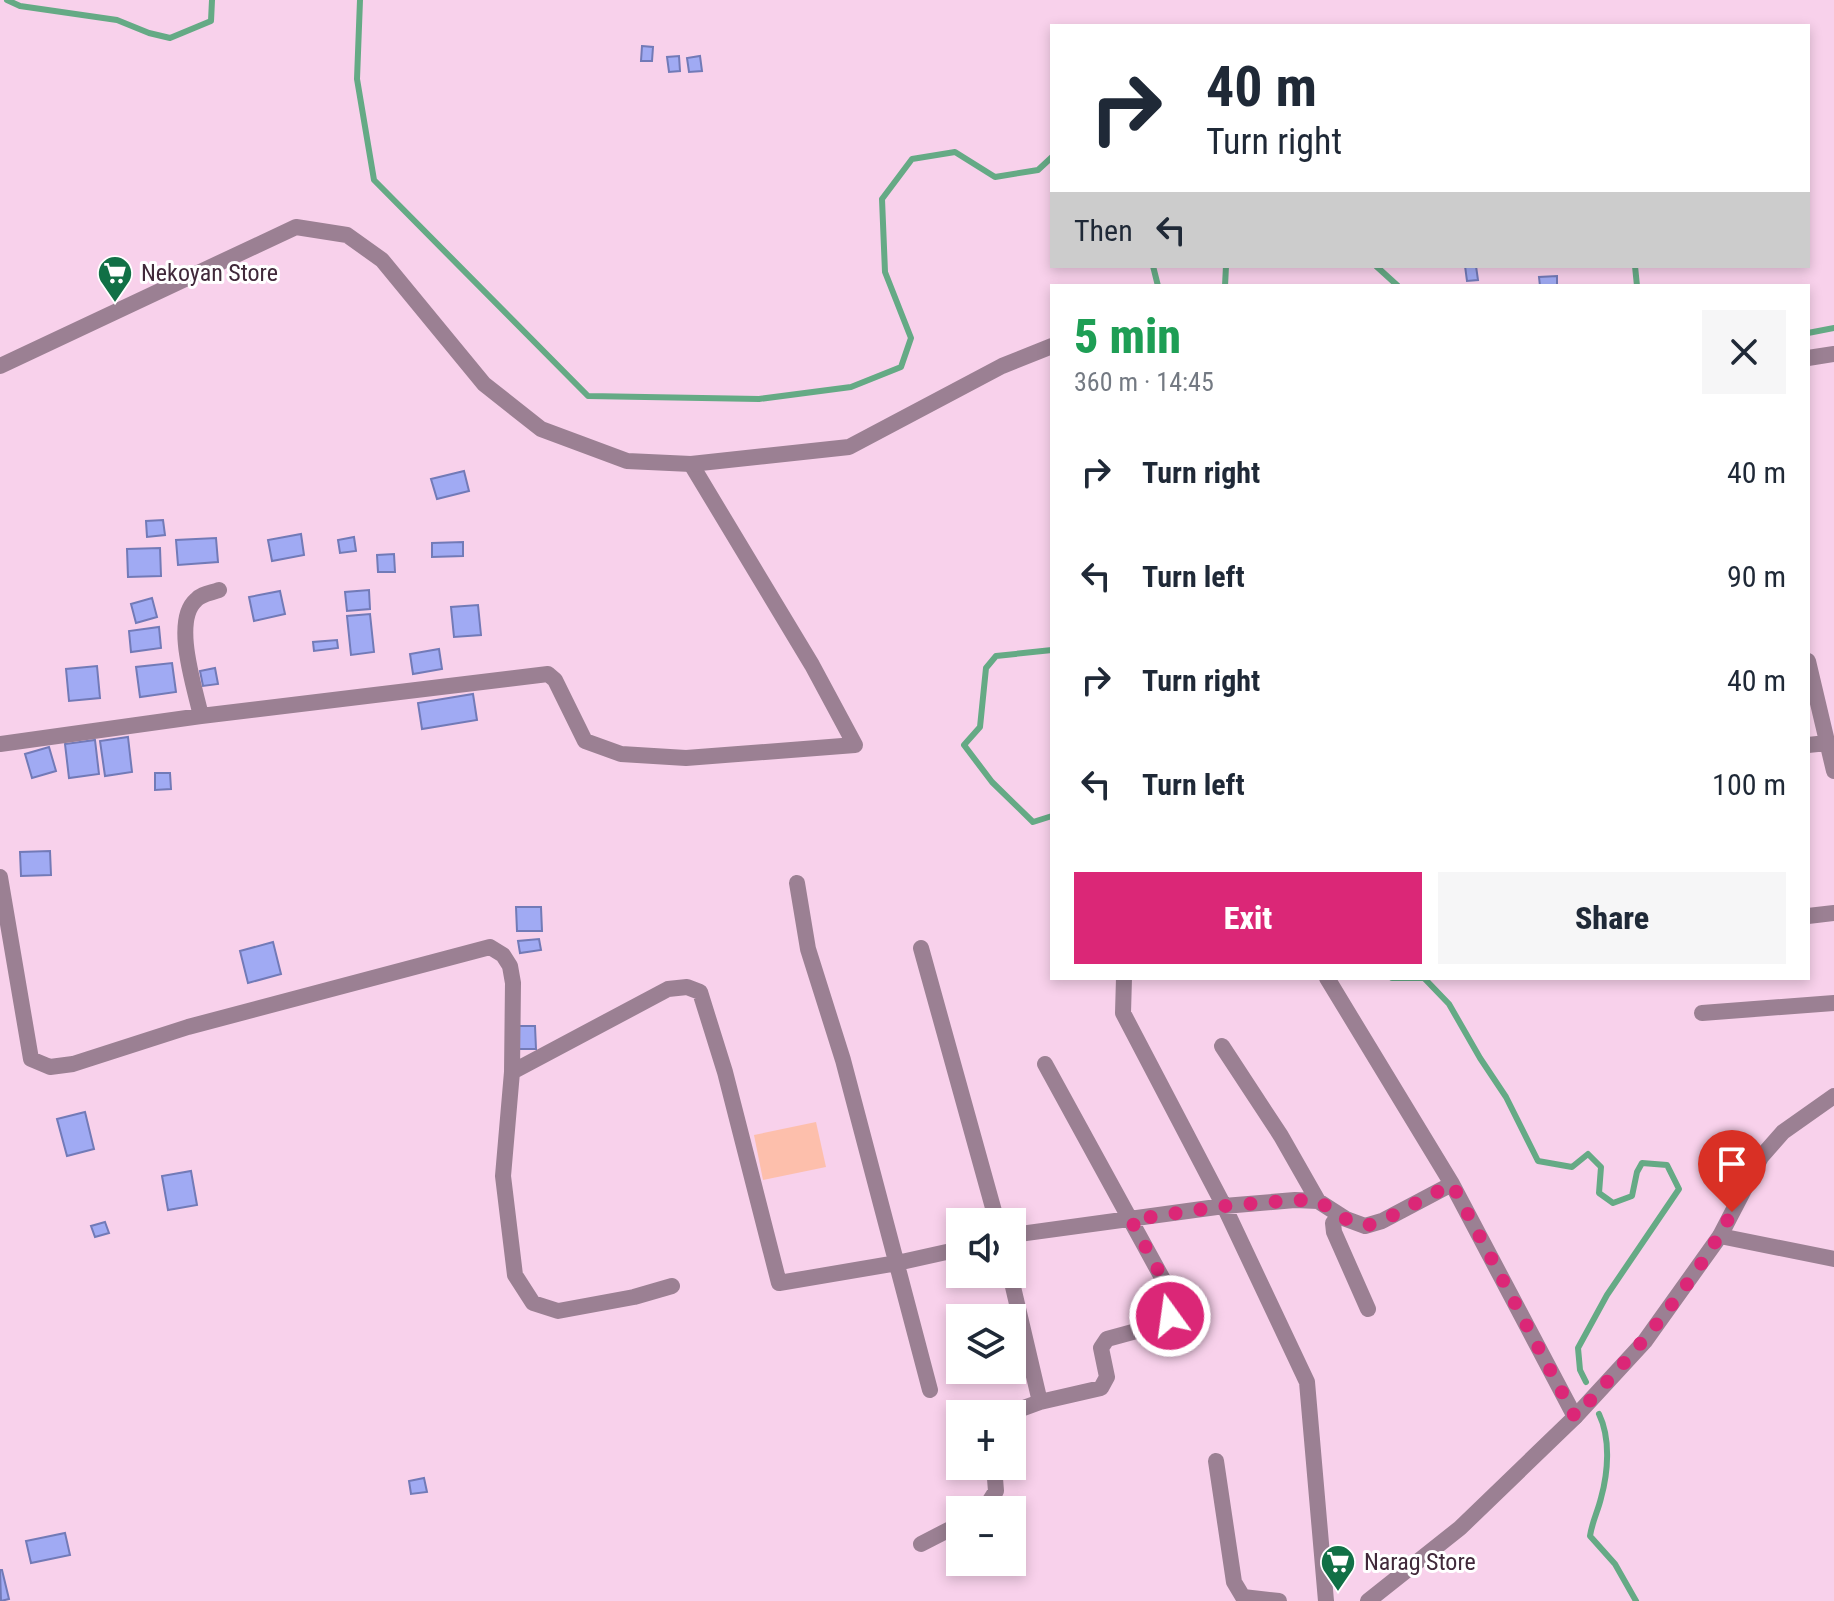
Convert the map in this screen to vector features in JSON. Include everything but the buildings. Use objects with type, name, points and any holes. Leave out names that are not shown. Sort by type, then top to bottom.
[{"type":"street","points":[[0,366],[296,227],[347,235],[382,260],[484,384],[541,429],[627,461],[691,464],[849,447],[1002,366],[1050,347]]},
{"type":"street","points":[[1810,358],[1834,354]]},
{"type":"street","points":[[0,744],[548,674],[555,680],[585,741],[621,754],[686,758],[855,745],[812,665],[691,464]]},
{"type":"street","points":[[201,716],[183,625],[189,607],[198,597],[219,590]]},
{"type":"street","points":[[1810,670],[1834,771]]},
{"type":"street","points":[[1810,745],[1827,743]]},
{"type":"street","points":[[0,877],[8,973],[31,1059],[50,1067],[73,1064],[188,1027],[490,947],[503,955],[510,966],[513,983],[512,1072],[503,1176],[515,1275],[533,1303],[558,1311],[634,1297],[672,1286]]},
{"type":"street","points":[[797,883],[808,949],[843,1060],[930,1390]]},
{"type":"street","points":[[1810,916],[1834,913]]},
{"type":"street","points":[[921,948],[993,1208]]},
{"type":"street","points":[[1124,980],[1123,1013],[1224,1206],[1307,1382],[1326,1601]]},
{"type":"street","points":[[1328,980],[1452,1184],[1575,1417]]},
{"type":"street","points":[[512,1072],[668,989],[687,987],[700,992],[725,1072],[779,1283],[946,1252]]},
{"type":"street","points":[[1702,1013],[1834,1003]]},
{"type":"street","points":[[1222,1046],[1281,1136],[1318,1201],[1340,1215],[1365,1226],[1382,1221],[1452,1184]]},
{"type":"street","points":[[1026,1407],[1101,1388],[1107,1377],[1101,1348],[1107,1339],[1140,1330],[1170,1316],[1171,1294],[1045,1064]]},
{"type":"street","points":[[1368,1601],[1460,1528],[1575,1417],[1645,1341],[1720,1236],[1761,1157],[1783,1132],[1834,1096]]},
{"type":"street","points":[[1026,1233],[1224,1206],[1318,1201]]},
{"type":"street","points":[[1340,1215],[1333,1223],[1334,1232],[1368,1309]]},
{"type":"street","points":[[1720,1236],[1834,1259]]},
{"type":"street","points":[[1013,1288],[1040,1402]]},
{"type":"street","points":[[1216,1461],[1234,1582],[1243,1597],[1279,1601]]},
{"type":"street","points":[[921,1544],[946,1531]]},
{"type":"shaded area","points":[[816,1122],[826,1167],[763,1180],[754,1135]]},
{"type":"waterway","points":[[7,0],[20,6],[117,20],[170,38],[211,21],[212,0]]},
{"type":"waterway","points":[[360,0],[357,79],[374,180],[588,396],[759,399],[851,387],[901,367],[911,338],[885,272],[882,199],[912,159],[955,152],[995,177],[1038,170],[1050,159]]},
{"type":"waterway","points":[[1154,268],[1158,284]]},
{"type":"waterway","points":[[1225,284],[1226,268]]},
{"type":"waterway","points":[[1378,268],[1396,284]]},
{"type":"waterway","points":[[1635,268],[1637,284]]},
{"type":"waterway","points":[[1810,333],[1834,328]]},
{"type":"waterway","points":[[1050,650],[996,656],[986,668],[980,727],[964,745],[992,782],[1033,822],[1050,817]]},
{"type":"waterway","points":[[1426,980],[1449,1004],[1506,1097],[1538,1161],[1572,1167],[1588,1154],[1601,1167],[1599,1193],[1613,1203],[1632,1196],[1642,1163],[1667,1165],[1679,1189],[1607,1295],[1578,1348],[1580,1370],[1586,1382]]},
{"type":"waterway","points":[[1599,1414],[1607,1445],[1607,1467],[1590,1536],[1615,1564],[1636,1601]]},
{"type":"place","name":"Nekoyan Store","points":[[115,304]]},
{"type":"place","name":"Narag Store","points":[[1338,1593]]},
{"type":"route","points":[[1170,1316],[1171,1294],[1152,1264],[1131,1220],[1224,1206],[1295,1200],[1318,1201],[1346,1219],[1365,1226],[1382,1221],[1452,1184],[1575,1417],[1645,1341],[1720,1236],[1732,1212]]}]
